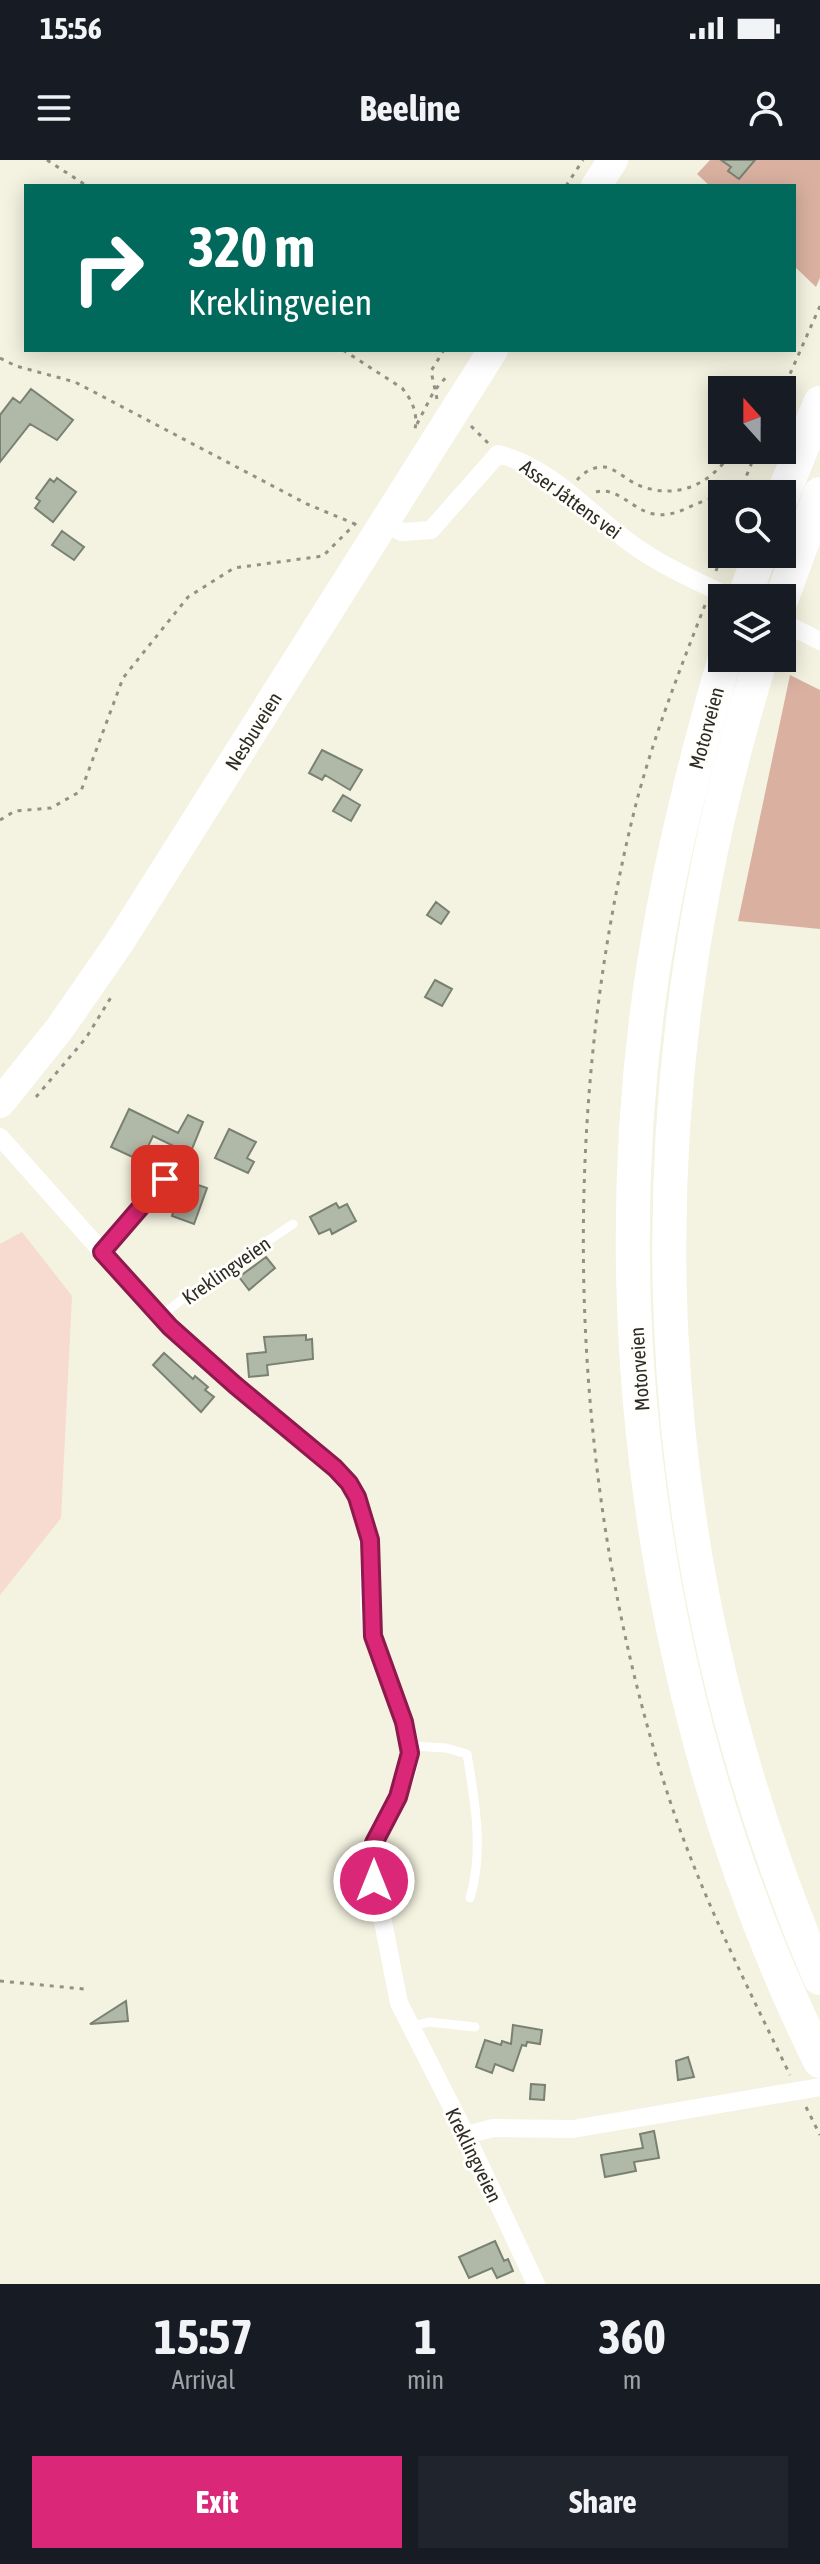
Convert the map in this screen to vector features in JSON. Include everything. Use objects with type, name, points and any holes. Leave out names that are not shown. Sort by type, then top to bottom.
[{"type":"highway","points":[[789,480],[820,403]]},
{"type":"highway","points":[[787,584],[820,494]]},
{"type":"highway","name":"Motorveien","points":[[721,672],[680,825],[650,994],[636,1165],[634,1280],[637,1351],[653,1508],[684,1676],[715,1787],[751,1896],[820,2061]]},
{"type":"highway","name":"Motorveien","points":[[757,672],[713,833],[685,995],[670,1162],[671,1336],[679,1447],[687,1505],[717,1669],[764,1832],[820,1978]]},
{"type":"main road","points":[[597,184],[613,160]]},
{"type":"main road","name":"Nesbuveien","points":[[0,1103],[60,1028],[119,943],[373,520],[492,352]]},
{"type":"street","name":"Asser Jåttens vei","points":[[373,520],[402,532],[431,530],[498,454],[515,458],[567,492],[644,553],[708,586]]},
{"type":"street","points":[[796,629],[820,641]]},
{"type":"street","name":"Kreklingveien","points":[[0,1137],[160,1317],[349,1483],[364,1515],[370,1540],[373,1636],[410,1746],[405,1779],[374,1843],[371,1861],[399,2003],[536,2284]]},
{"type":"street","points":[[466,2135],[493,2128],[573,2129],[820,2087]]},
{"type":"lane","points":[[102,1252],[165,1179]]},
{"type":"lane","name":"Kreklingveien","points":[[160,1317],[293,1224]]},
{"type":"lane","points":[[410,1746],[446,1748],[467,1754],[478,1845],[477,1868],[470,1898]]},
{"type":"lane","points":[[410,2027],[429,2022],[475,2027]]},
{"type":"path","points":[[47,160],[84,184]]},
{"type":"path","points":[[567,184],[583,160]]},
{"type":"path","points":[[789,376],[820,306]]},
{"type":"path","points":[[346,352],[402,388],[416,412],[416,425]]},
{"type":"path","points":[[438,402],[431,371],[443,352]]},
{"type":"path","points":[[0,358],[16,366],[75,382],[307,504],[355,524]]},
{"type":"path","points":[[412,436],[434,391]]},
{"type":"path","points":[[471,426],[498,454]]},
{"type":"path","points":[[567,492],[589,470],[604,467],[655,491],[672,492],[697,485],[724,464]]},
{"type":"path","points":[[583,506],[594,494],[605,490],[656,515],[672,514],[708,500]]},
{"type":"path","points":[[0,820],[15,811],[51,808],[81,791],[123,678],[188,597],[234,568],[323,556],[355,524],[373,520]]},
{"type":"path","points":[[0,1981],[84,1989]]},
{"type":"shaded area","points":[[710,160],[820,160],[820,278],[816,287],[796,268],[796,184],[708,184],[697,174]]},
{"type":"shaded area","points":[[790,675],[820,690],[820,929],[738,921]]},
{"type":"shaded area","points":[[22,1232],[72,1296],[61,1518],[0,1595],[0,1244]]},
{"type":"building","points":[[721,160],[755,160],[739,179],[728,171],[731,167]]},
{"type":"building","points":[[31,389],[73,420],[57,440],[30,424],[0,462],[0,415],[13,398],[20,403]]},
{"type":"building","points":[[57,478],[76,492],[53,522],[35,508],[40,501],[36,498],[50,479],[54,482]]},
{"type":"building","points":[[62,531],[84,547],[74,560],[52,545]]},
{"type":"building","points":[[322,750],[362,770],[350,790],[325,775],[322,780],[309,773]]},
{"type":"building","points":[[343,795],[360,805],[351,821],[333,811]]},
{"type":"building","points":[[436,902],[449,912],[441,924],[427,915]]},
{"type":"building","points":[[435,980],[452,989],[442,1006],[425,997]]},
{"type":"building","points":[[129,1109],[178,1133],[188,1115],[203,1122],[190,1154],[153,1136],[141,1161],[111,1147]]},
{"type":"building","points":[[229,1129],[256,1142],[247,1158],[254,1162],[248,1173],[215,1158]]},
{"type":"building","points":[[184,1180],[207,1188],[194,1224],[172,1216]]},
{"type":"building","points":[[336,1203],[339,1208],[347,1204],[356,1221],[332,1234],[330,1229],[319,1234],[310,1217]]},
{"type":"building","points":[[266,1257],[275,1268],[249,1290],[239,1277]]},
{"type":"building","points":[[306,1335],[306,1340],[312,1339],[313,1359],[267,1365],[268,1375],[249,1377],[247,1354],[266,1352],[264,1337]]},
{"type":"building","points":[[164,1353],[193,1379],[195,1376],[208,1387],[205,1390],[214,1397],[201,1412],[153,1365]]},
{"type":"building","points":[[126,2001],[128,2021],[90,2024]]},
{"type":"building","points":[[513,2025],[542,2030],[540,2044],[527,2042],[526,2046],[522,2045],[513,2071],[495,2064],[492,2073],[476,2067],[485,2040],[501,2045],[502,2041],[511,2044]]},
{"type":"building","points":[[688,2057],[694,2077],[678,2080],[676,2061]]},
{"type":"building","points":[[531,2084],[545,2085],[544,2100],[530,2099]]},
{"type":"building","points":[[654,2131],[659,2158],[634,2162],[636,2171],[605,2177],[601,2155],[643,2148],[640,2134]]},
{"type":"building","points":[[495,2241],[504,2261],[508,2259],[513,2271],[497,2278],[492,2268],[469,2278],[459,2257]]},
{"type":"route","points":[[165,1179],[102,1252],[170,1327],[344,1476],[364,1515],[370,1540],[373,1636],[410,1746],[405,1779],[374,1843],[371,1861],[374,1881]]}]
